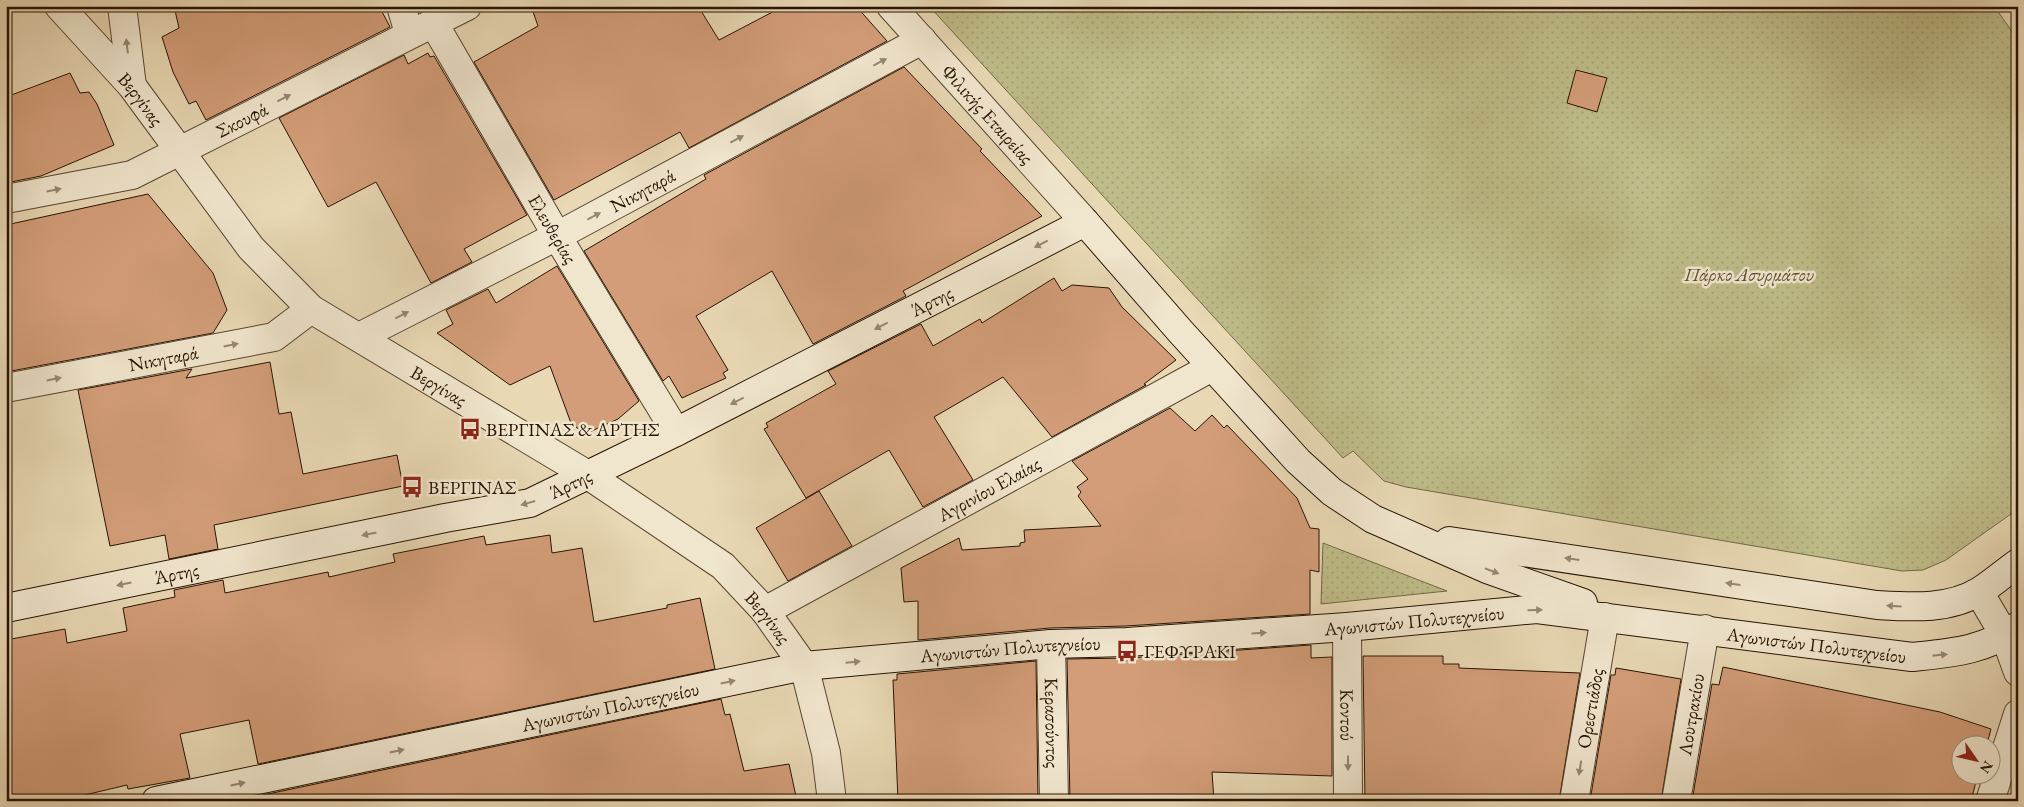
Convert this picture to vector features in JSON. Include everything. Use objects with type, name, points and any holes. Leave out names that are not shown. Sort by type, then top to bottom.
[{"type":"street","name":"Βεργίνας","points":[[59,6],[132,86],[178,152],[251,248],[311,308],[588,475],[723,566],[765,610],[804,666],[826,753],[832,801]]},
{"type":"street","points":[[122,6],[132,86]]},
{"type":"street","name":"Ελευθερίας","points":[[402,6],[421,28],[556,236],[676,432]]},
{"type":"street","name":"Σκουφά","points":[[6,199],[132,175],[466,6]]},
{"type":"street","name":"Φιλικής Εταιρείας","points":[[891,6],[1298,461],[1332,492],[1373,519],[1416,537]]},
{"type":"street","name":"Νικηταρά","points":[[359,337],[556,236],[922,40]]},
{"type":"street","name":"Άρτης","points":[[6,608],[446,518],[530,503],[676,432],[1085,222]]},
{"type":"street","name":"Νικηταρά","points":[[6,388],[274,336],[311,308]]},
{"type":"street","name":"Αγρινίου Ελαίας","points":[[765,610],[1212,367]]},
{"type":"street","points":[[1416,537],[1876,605],[1916,607],[1941,605],[1979,592],[2018,563]]},
{"type":"street","points":[[1416,537],[1520,581],[1644,622]]},
{"type":"street","points":[[1979,592],[2012,631],[2018,672]]},
{"type":"street","name":"Αγωνιστών Πολυτεχνείου","points":[[156,801],[804,666],[1051,644],[1126,642],[1348,627],[1537,609],[1912,657],[1965,652],[2012,631]]},
{"type":"street","name":"Ορεστιάδος","points":[[1574,801],[1605,617]]},
{"type":"street","name":"Κοντού","points":[[1348,627],[1348,801]]},
{"type":"street","name":"Λουτρακίου","points":[[1676,801],[1705,629]]},
{"type":"street","name":"Κερασούντος","points":[[1051,644],[1054,801]]},
{"type":"street","points":[[1990,801],[2018,714]]},
{"type":"green space","name":"Πάρκο Ασυρμάτου","points":[[929,6],[1994,6],[2018,40],[2018,509],[1946,560],[1923,570],[1902,571],[1406,487],[1384,481],[1353,451],[1343,458]]},
{"type":"green space","points":[[1323,543],[1447,591],[1321,604]]},
{"type":"building","points":[[174,6],[379,6],[390,27],[206,120],[196,101],[189,104],[173,72],[162,37],[179,28]]},
{"type":"building","points":[[531,6],[698,6],[719,40],[784,6],[856,6],[887,41],[689,148],[680,132],[554,200],[474,62],[538,26]]},
{"type":"building","points":[[428,53],[430,57],[434,56],[527,215],[464,249],[472,262],[431,283],[376,182],[328,207],[279,118],[404,55],[408,64]]},
{"type":"building","points":[[904,67],[982,149],[980,151],[1042,216],[903,291],[906,296],[813,344],[772,271],[696,316],[728,370],[723,373],[726,378],[682,398],[669,376],[663,381],[584,251],[706,179],[704,175]]},
{"type":"building","points":[[1576,70],[1607,78],[1597,112],[1567,103]]},
{"type":"building","points":[[70,73],[80,93],[89,92],[97,104],[114,145],[41,176],[6,183],[6,97]]},
{"type":"building","points":[[148,194],[213,273],[227,310],[213,333],[6,372],[6,225]]},
{"type":"building","points":[[557,266],[639,401],[618,419],[585,434],[571,423],[550,366],[510,385],[437,333],[453,324],[446,310],[488,289],[496,303]]},
{"type":"building","points":[[1054,278],[1062,291],[1072,285],[1109,288],[1122,307],[1176,360],[1144,384],[1146,385],[1052,437],[1003,377],[934,417],[973,480],[923,507],[889,450],[806,498],[764,429],[768,427],[766,423],[836,384],[828,371],[921,324],[933,346],[980,319],[982,323]]},
{"type":"building","points":[[270,362],[279,414],[291,412],[303,474],[397,455],[403,486],[214,525],[218,549],[169,559],[165,535],[110,546],[78,390],[192,369],[186,378]]},
{"type":"building","points":[[1170,408],[1195,431],[1212,415],[1224,428],[1227,425],[1297,498],[1310,528],[1319,529],[1319,572],[1310,570],[1310,614],[1126,626],[1050,628],[918,640],[918,601],[904,602],[901,568],[959,538],[962,550],[1020,546],[1020,543],[1025,542],[1024,530],[1101,526],[1078,496],[1081,492],[1077,487],[1088,479],[1072,461]]},
{"type":"building","points":[[819,491],[852,546],[788,581],[756,528]]},
{"type":"building","points":[[550,535],[552,553],[582,548],[594,622],[667,608],[667,605],[700,598],[715,669],[258,764],[249,720],[180,734],[190,778],[128,789],[127,785],[59,801],[6,801],[6,640],[65,629],[67,643],[127,631],[123,608],[175,597],[174,590],[223,580],[225,593],[328,572],[329,577],[395,562],[393,554],[484,536],[486,545]]},
{"type":"building","points":[[1311,645],[1311,658],[1332,657],[1332,776],[1212,772],[1214,801],[1070,801],[1067,659],[1128,658]]},
{"type":"building","points":[[1363,656],[1443,656],[1443,664],[1459,664],[1459,668],[1580,673],[1559,801],[1365,801]]},
{"type":"building","points":[[1036,661],[1038,801],[898,801],[893,680],[897,680],[897,674]]},
{"type":"building","points":[[1723,667],[1940,712],[1991,729],[1990,734],[1952,734],[1952,784],[1975,784],[1971,801],[1692,801],[1712,684],[1719,685]]},
{"type":"building","points":[[1616,668],[1681,679],[1661,801],[1590,801],[1611,675],[1615,675]]},
{"type":"building","points":[[721,699],[725,715],[730,714],[744,771],[789,764],[797,801],[264,801],[263,795]]},
{"type":"place","name":"ΒΕΡΓΙΝΑΣ & ΑΡΤΗΣ","points":[[470,429]]},
{"type":"place","name":"ΒΕΡΓΙΝΑΣ","points":[[412,487]]},
{"type":"place","name":"ΓΕΦΥΡΑΚΙ","points":[[1127,651]]}]
